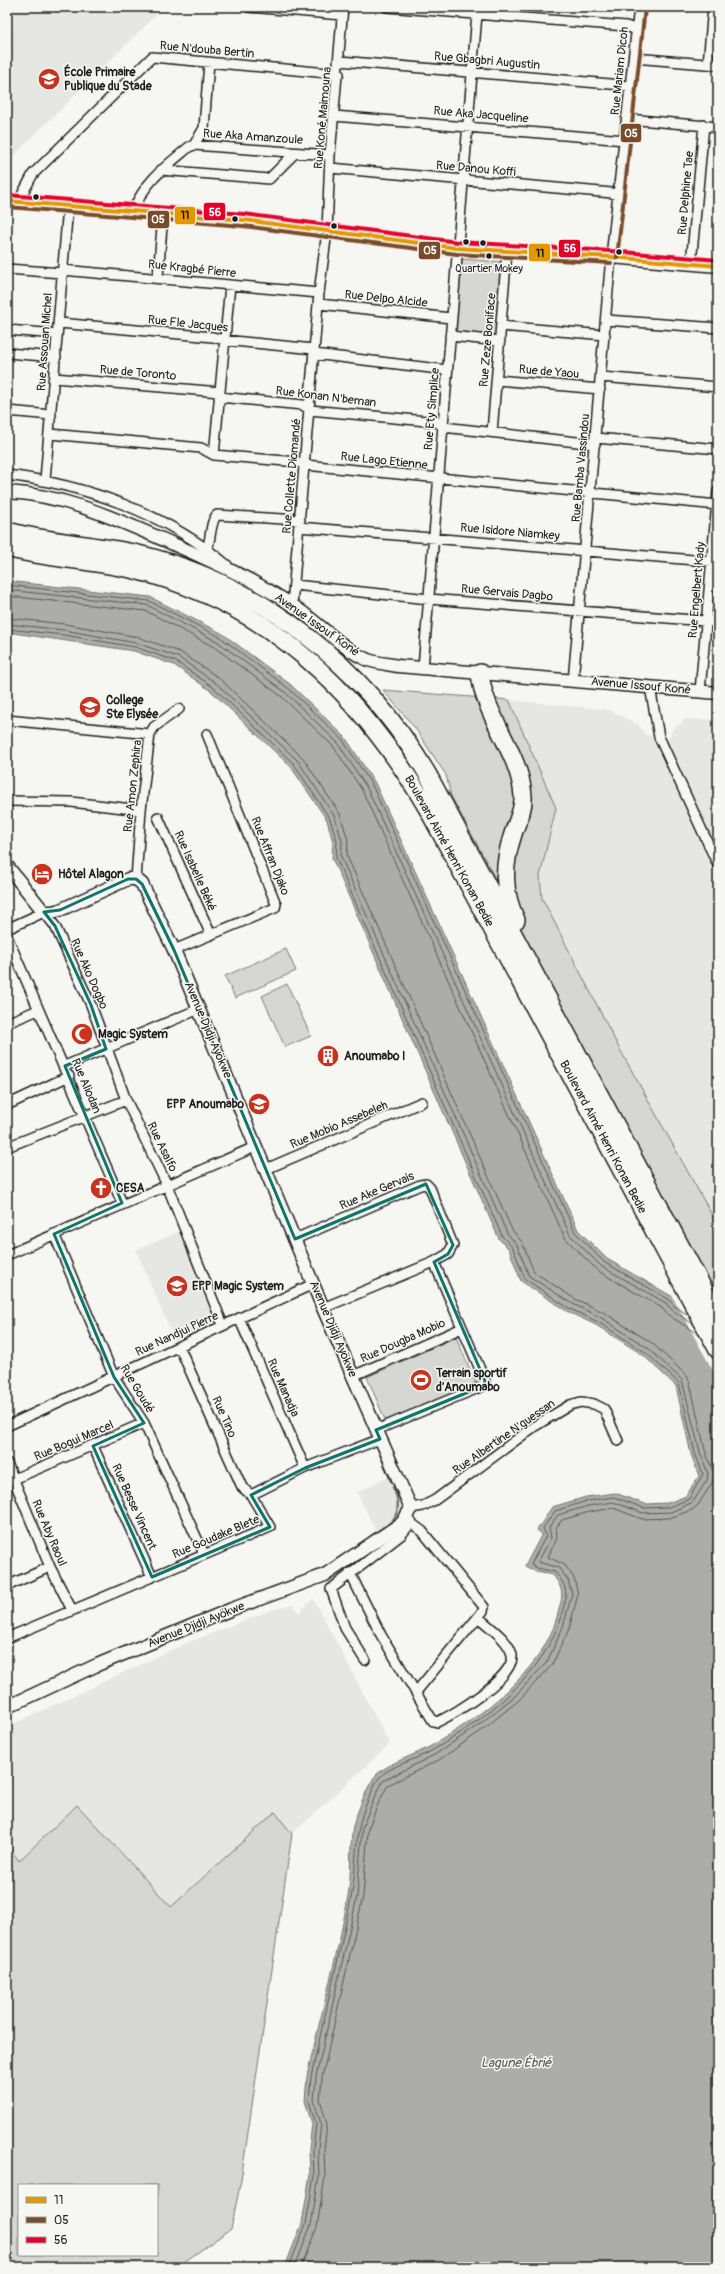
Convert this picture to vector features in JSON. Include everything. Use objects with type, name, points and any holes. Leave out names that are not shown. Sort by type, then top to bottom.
[{"type":"highway","name":"Boulevard Aimé Henri Konan Bedie","points":[[7,531],[138,554],[196,573],[236,592],[304,632],[340,663],[373,698],[415,753],[552,1008],[671,1247],[718,1350]]},
{"type":"highway","name":"Boulevard Aimé Henri Konan Bedie","points":[[7,548],[135,570],[190,588],[216,599],[270,630],[308,659],[345,694],[389,746],[429,811],[671,1247],[718,1316]]},
{"type":"highway","points":[[480,673],[483,694],[519,774],[522,789],[522,812],[505,863],[505,892],[509,906],[522,933],[552,1008]]},
{"type":"street","points":[[248,7],[343,11]]},
{"type":"street","points":[[387,7],[626,26],[637,30]]},
{"type":"street","points":[[515,7],[515,17]]},
{"type":"street","name":"Rue Mariam Dicoh","points":[[611,257],[628,119],[639,7]]},
{"type":"street","points":[[708,64],[713,7]]},
{"type":"street","name":"Rue Koné Maimouna","points":[[327,231],[330,155],[339,74],[343,11]]},
{"type":"street","name":"Rue Ety Simplice","points":[[423,668],[462,180],[478,14]]},
{"type":"street","name":"Rue N'douba Bertin","points":[[12,201],[33,174],[152,57],[339,74]]},
{"type":"street","points":[[634,58],[718,65]]},
{"type":"street","name":"Rue Gbagbri Augustin","points":[[340,61],[622,85],[631,89]]},
{"type":"street","points":[[194,145],[204,128],[209,62]]},
{"type":"street","name":"Rue Aka Jacqueline","points":[[334,116],[625,140]]},
{"type":"street","points":[[628,119],[718,126]]},
{"type":"street","name":"Rue Delphine Tae","points":[[691,264],[704,125]]},
{"type":"street","name":"Rue Aka Amanzoule","points":[[132,212],[139,195],[161,170],[194,145],[330,155]]},
{"type":"street","points":[[161,170],[269,179],[295,153]]},
{"type":"street","name":"Rue Danou Koffi","points":[[330,168],[612,193],[619,196]]},
{"type":"street","points":[[12,201],[244,220],[457,248],[611,257],[718,266]]},
{"type":"street","name":"Rue Assouan Michel","points":[[45,480],[68,206]]},
{"type":"street","points":[[158,277],[163,214]]},
{"type":"street","name":"Rue Collette Diomandé","points":[[292,605],[319,292],[327,231]]},
{"type":"street","name":"Rue Zeze Boniface","points":[[492,432],[507,251]]},
{"type":"street","name":"Rue Bamba Vassindou","points":[[574,681],[611,257]]},
{"type":"street","name":"Rue Kragbé Pierre","points":[[7,269],[158,277],[230,285],[319,292]]},
{"type":"street","points":[[214,455],[230,285]]},
{"type":"street","name":"Rue Delpo Alcide","points":[[319,304],[452,318]]},
{"type":"street","points":[[606,320],[718,328]]},
{"type":"street","name":"Rue Fle Jacques","points":[[59,323],[213,337],[224,340],[447,370]]},
{"type":"street","points":[[501,326],[605,335]]},
{"type":"street","points":[[7,330],[57,334]]},
{"type":"street","points":[[450,336],[500,341]]},
{"type":"street","points":[[7,353],[56,357]]},
{"type":"street","points":[[601,377],[718,387]]},
{"type":"street","name":"Rue de Toronto","points":[[54,378],[220,395]]},
{"type":"street","name":"Rue de Yaou","points":[[497,380],[600,389]]},
{"type":"street","name":"Rue Konan N'beman","points":[[220,395],[303,405],[310,410],[437,422],[443,427],[595,441],[718,448]]},
{"type":"street","points":[[7,411],[51,415]]},
{"type":"street","name":"Rue Lago Etienne","points":[[50,434],[201,448],[214,455],[298,462],[305,465],[717,504]]},
{"type":"street","points":[[7,475],[45,480],[124,505],[162,521],[207,549],[231,569]]},
{"type":"street","name":"Rue Engelbert Kady","points":[[700,692],[706,621],[715,562],[718,491]]},
{"type":"street","name":"Avenue Issouf Koné","points":[[7,492],[36,495],[70,502],[109,515],[231,569],[292,605],[355,653],[369,660],[423,668],[718,693]]},
{"type":"street","name":"Rue Isidore Niamkey","points":[[207,549],[211,540],[214,519],[218,515],[434,538],[715,562]]},
{"type":"street","name":"Rue Gervais Dagbo","points":[[294,585],[429,598],[718,622]]},
{"type":"street","points":[[650,687],[659,737],[718,865]]},
{"type":"street","name":"Rue Amon Zephira","points":[[136,878],[141,810],[150,734],[154,727],[179,709]]},
{"type":"street","points":[[7,720],[150,734]]},
{"type":"street","name":"Rue Affran Djako","points":[[174,950],[275,908],[276,904],[207,734]]},
{"type":"street","points":[[7,801],[71,802],[141,810]]},
{"type":"street","name":"Rue Isabelle Béké","points":[[158,817],[211,935]]},
{"type":"street","points":[[7,866],[44,912]]},
{"type":"street","points":[[7,929],[44,912],[60,910],[128,879],[136,878]]},
{"type":"street","name":"Avenue Djidji Ayökwe","points":[[7,1707],[97,1665],[232,1609],[325,1576],[339,1568],[410,1516],[378,1434],[323,1308],[257,1146],[174,950],[142,884],[136,878]]},
{"type":"street","name":"Rue Ako Dogbo","points":[[44,912],[55,926],[91,1005],[126,1100]]},
{"type":"street","name":"Rue Aliodan","points":[[7,936],[38,1010],[65,1066],[122,1203]]},
{"type":"street","points":[[65,1066],[199,1009]]},
{"type":"street","points":[[7,1023],[38,1010]]},
{"type":"street","points":[[7,1105],[69,1076]]},
{"type":"street","points":[[7,1146],[126,1100]]},
{"type":"street","name":"Rue Asalfo","points":[[126,1100],[167,1185],[223,1325]]},
{"type":"street","name":"Rue Mobio Assebeleh","points":[[266,1169],[422,1102]]},
{"type":"street","points":[[7,1255],[122,1203],[257,1146]]},
{"type":"street","name":"Rue Ake Gervais","points":[[295,1239],[426,1184],[453,1245],[448,1254],[434,1262],[323,1308]]},
{"type":"street","name":"Rue Goudé","points":[[54,1234],[114,1377],[144,1423],[204,1554]]},
{"type":"street","points":[[251,1494],[483,1386],[484,1376],[434,1262]]},
{"type":"street","name":"Rue Nandjui Pierre","points":[[7,1426],[313,1284]]},
{"type":"street","name":"Rue Manadja","points":[[239,1318],[305,1468]]},
{"type":"street","name":"Rue Dougba Mobio","points":[[353,1376],[462,1328]]},
{"type":"street","name":"Rue Tino","points":[[179,1346],[242,1487],[251,1494]]},
{"type":"street","name":"Rue Albertine N'guessan","points":[[410,1516],[423,1506],[435,1500],[535,1426],[570,1405],[581,1402],[594,1404],[604,1409],[618,1441]]},
{"type":"street","name":"Rue Bogui Marcel","points":[[14,1480],[144,1423]]},
{"type":"street","name":"Rue Besse Vincent","points":[[94,1446],[152,1577]]},
{"type":"street","name":"Rue Aby Raoul","points":[[7,1463],[50,1567],[72,1610]]},
{"type":"street","name":"Rue Goudake Blete","points":[[7,1638],[270,1526],[251,1494]]},
{"type":"street","points":[[365,1660],[345,1628],[331,1592],[332,1586],[401,1535],[410,1516],[484,1607],[478,1617],[416,1692]]},
{"type":"street","points":[[7,1586],[50,1567]]},
{"type":"street","points":[[350,1573],[381,1635],[433,1721],[437,1722],[465,1708],[508,1670],[512,1661],[508,1644],[478,1617]]},
{"type":"highlighted area","points":[[128,879],[136,879],[142,884],[174,950],[295,1239],[426,1184],[453,1245],[448,1254],[434,1262],[485,1381],[483,1386],[376,1430],[380,1439],[305,1468],[251,1495],[270,1527],[152,1577],[93,1446],[144,1423],[114,1377],[54,1234],[122,1203],[65,1066],[106,1049],[91,1005],[55,926],[44,912],[60,910]]},
{"type":"shaded area","name":"École Primaire Publique du Stade","points":[[14,7],[164,7],[7,162],[7,92]]},
{"type":"shaded area","points":[[461,259],[503,262],[496,336],[455,332]]},
{"type":"shaded area","points":[[383,690],[509,700],[556,808],[540,876],[542,898],[618,1046],[713,1217],[718,1240],[718,1297],[558,1005],[495,878],[451,796],[446,775],[415,728]]},
{"type":"shaded area","points":[[509,700],[610,710],[639,725],[645,735],[669,738],[673,729],[686,719],[718,720],[718,1240],[713,1217],[618,1046],[542,898],[540,876],[556,808]]},
{"type":"shaded area","points":[[286,949],[296,971],[235,998],[225,976]]},
{"type":"shaded area","points":[[287,984],[311,1036],[285,1047],[262,996]]},
{"type":"shaded area","name":"EPP Magic System","points":[[179,1232],[218,1322],[175,1341],[136,1250]]},
{"type":"shaded area","name":"Terrain sportif d'Anoumabo","points":[[456,1337],[476,1383],[386,1422],[367,1377]]},
{"type":"shaded area","points":[[391,1476],[404,1504],[399,1516],[376,1531],[357,1492]]},
{"type":"shaded area","points":[[313,1598],[390,1744],[292,1834],[241,2180],[231,2229],[177,2267],[7,2267],[7,1727],[182,1645],[271,1610],[293,1605],[299,1613]]},
{"type":"shaded area","points":[[77,1805],[171,1907],[275,1812],[292,1834],[241,2180],[231,2229],[177,2267],[7,2267],[7,1844],[19,1861]]},
{"type":"water","name":"Lagune Ébrié","points":[[7,581],[150,597],[223,634],[291,685],[345,737],[375,783],[578,1230],[607,1259],[673,1297],[676,1302],[718,1329],[718,2267],[285,2267],[302,2223],[310,2175],[309,2149],[312,2124],[305,2101],[307,2076],[344,1919],[349,1887],[353,1826],[370,1784],[377,1774],[383,1769],[431,1746],[469,1722],[506,1692],[523,1675],[538,1656],[549,1637],[557,1617],[562,1595],[560,1586],[553,1575],[536,1572],[525,1566],[542,1534],[537,1530],[552,1507],[586,1497],[615,1493],[645,1504],[668,1503],[686,1496],[699,1476],[691,1454],[676,1386],[643,1355],[596,1325],[568,1312],[521,1281],[509,1249],[499,1239],[332,858],[333,842],[327,820],[291,767],[211,691],[174,665],[134,651],[7,632]]},
{"type":"pier","points":[[671,1294],[677,1300],[718,1327],[718,1380]]},
{"type":"waterway","points":[[377,1446],[391,1481]]},
{"type":"waterway","points":[[389,1524],[396,1516],[398,1507],[397,1497],[393,1487]]},
{"type":"waterway","points":[[370,1537],[384,1527]]},
{"type":"waterway","points":[[313,1573],[327,1567]]},
{"type":"transit line","name":"05","points":[[617,258],[645,8]]},
{"type":"transit line","name":"56","points":[[7,195],[244,214],[458,242],[611,251],[718,260]]},
{"type":"transit line","name":"11","points":[[7,201],[244,220],[457,248],[611,257],[718,266]]},
{"type":"transit line","name":"05","points":[[7,207],[243,226],[457,254],[611,263]]},
{"type":"place","name":"École Primaire Publique du Stade","points":[[49,79]]},
{"type":"place","name":"Quartier Mokey","points":[[489,256]]},
{"type":"place","name":"College Ste Elysée","points":[[90,707]]},
{"type":"place","name":"Hôtel Alagon","points":[[42,874]]},
{"type":"place","name":"Magic System","points":[[82,1034]]},
{"type":"place","name":"Anoumabo I","points":[[328,1056]]},
{"type":"place","name":"EPP Anoumabo","points":[[259,1104]]},
{"type":"place","name":"CESA","points":[[101,1188]]},
{"type":"place","name":"EPP Magic System","points":[[177,1286]]},
{"type":"place","name":"Terrain sportif d'Anoumabo","points":[[421,1380]]}]
